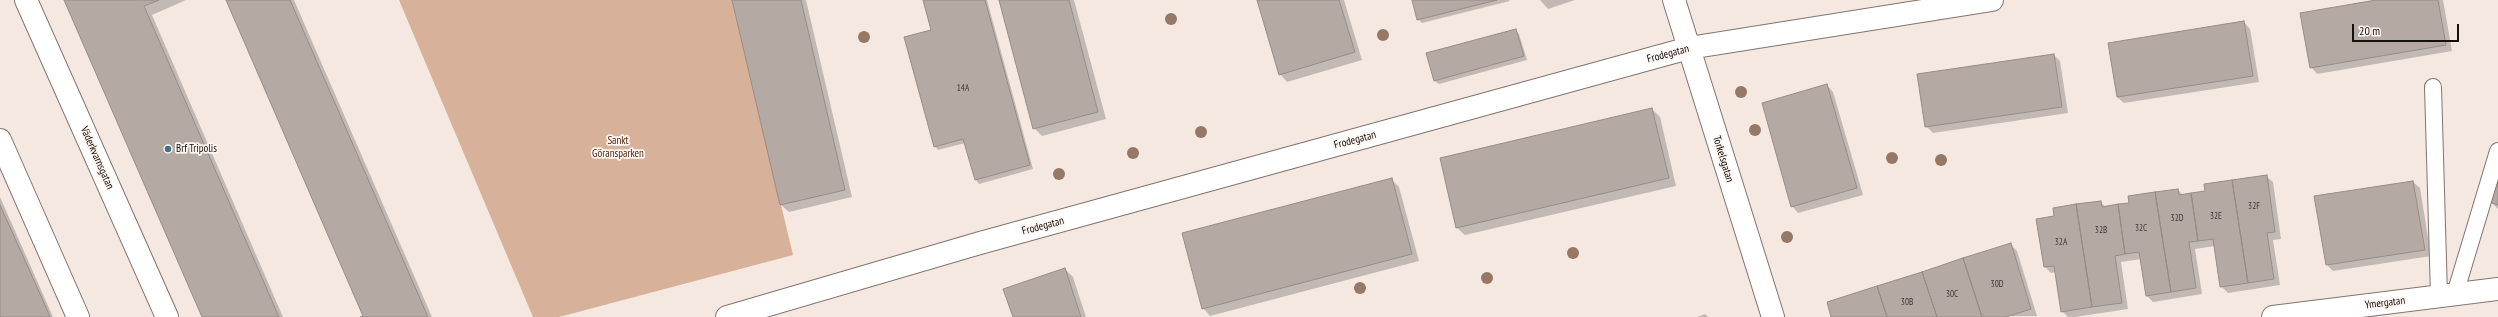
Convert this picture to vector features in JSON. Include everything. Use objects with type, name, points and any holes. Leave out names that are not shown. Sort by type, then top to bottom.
[{"type":"street","name":"Väderkvarnsgatan","points":[[26,0],[167,317]]},
{"type":"street","name":"Torkelsgatan","points":[[1674,0],[1773,317]]},
{"type":"street","name":"Frodegatan","points":[[727,317],[980,243],[1689,48],[1992,0]]},
{"type":"street","points":[[0,140],[78,317]]},
{"type":"street","name":"Ymergatan","points":[[2273,317],[2498,289]]},
{"type":"lane","points":[[2433,87],[2447,295]]},
{"type":"lane","points":[[2447,295],[2498,151]]},
{"type":"green space","name":"Sankt Göransparken","points":[[399,0],[732,0],[793,255],[559,317],[533,317]]},
{"type":"building","name":"Brf Tripolis","points":[[64,0],[159,0],[144,6],[279,317],[202,317]]},
{"type":"building","points":[[226,0],[290,0],[428,317],[360,317],[363,316]]},
{"type":"building","points":[[732,0],[801,0],[845,190],[780,205]]},
{"type":"building","points":[[923,0],[985,0],[1030,165],[975,180],[963,139],[934,147],[904,37],[931,30]]},
{"type":"building","points":[[999,0],[1069,0],[1098,112],[1033,129]]},
{"type":"building","points":[[1257,0],[1339,0],[1355,52],[1279,75]]},
{"type":"building","points":[[1412,0],[1497,0],[1417,20]]},
{"type":"building","points":[[2376,0],[2438,0],[2446,45],[2310,68],[2300,13]]},
{"type":"building","points":[[2244,21],[2253,76],[2117,97],[2108,43]]},
{"type":"building","points":[[1516,29],[1524,56],[1434,81],[1426,53]]},
{"type":"building","points":[[2054,54],[2062,107],[1925,127],[1917,74]]},
{"type":"building","points":[[1827,84],[1857,188],[1791,207],[1762,103]]},
{"type":"building","points":[[1652,108],[1669,178],[1456,228],[1440,158]]},
{"type":"building","points":[[2498,173],[2498,205],[2489,202]]},
{"type":"building","points":[[2267,175],[2275,232],[2267,233],[2274,279],[2248,283],[2232,180]]},
{"type":"building","points":[[1392,178],[1412,254],[1202,309],[1182,233]]},
{"type":"building","points":[[2232,180],[2248,283],[2220,287],[2213,239],[2198,241],[2191,193],[2205,191],[2204,184]]},
{"type":"building","points":[[2413,181],[2425,250],[2326,265],[2314,196]]},
{"type":"building","points":[[2178,189],[2179,195],[2191,193],[2198,241],[2189,242],[2196,288],[2171,292],[2155,192]]},
{"type":"building","points":[[2155,192],[2171,292],[2146,296],[2139,252],[2125,254],[2118,204],[2129,203],[2128,196]]},
{"type":"building","points":[[2101,201],[2102,207],[2118,204],[2125,254],[2115,256],[2122,303],[2092,307],[2076,204]]},
{"type":"building","points":[[2076,204],[2092,307],[2061,312],[2054,266],[2044,267],[2036,219],[2054,216],[2053,208]]},
{"type":"building","points":[[0,205],[45,305],[50,317],[0,317]]},
{"type":"building","points":[[2011,243],[2031,309],[2006,317],[1982,317],[1963,258]]},
{"type":"building","points":[[1963,258],[1982,317],[1937,317],[1922,272]]},
{"type":"building","points":[[1065,268],[1081,317],[1013,317],[1003,289]]},
{"type":"building","points":[[1922,272],[1937,317],[1887,317],[1877,286]]},
{"type":"building","points":[[1877,286],[1887,317],[1831,317],[1827,302]]},
{"type":"place","name":"Brf Tripolis","points":[[168,149]]}]
